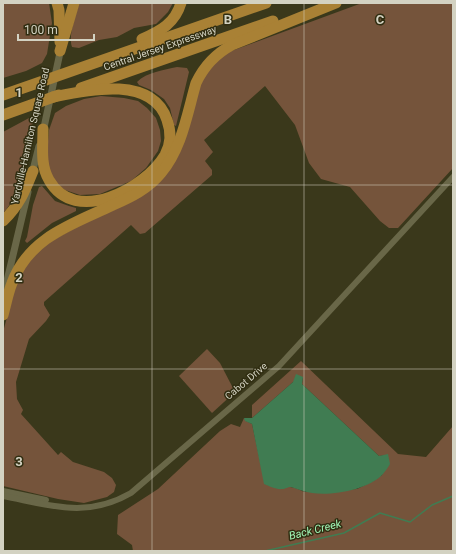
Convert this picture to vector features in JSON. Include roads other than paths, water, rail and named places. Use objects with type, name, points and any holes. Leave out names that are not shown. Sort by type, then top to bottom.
[{"type":"highway","points":[[57,3],[60,51]]},
{"type":"highway","points":[[60,51],[74,3]]},
{"type":"highway","points":[[69,72],[162,30],[174,18],[181,3]]},
{"type":"highway","name":"Central Jersey Expressway","points":[[3,95],[266,3]]},
{"type":"highway","name":"Central Jersey Expressway","points":[[5,114],[324,3]]},
{"type":"highway","points":[[3,315],[12,283],[17,273],[26,258],[46,238],[59,230],[133,196],[160,174],[178,146],[196,83],[207,64],[217,54],[232,45],[336,3]]},
{"type":"highway","points":[[3,87],[33,84]]},
{"type":"highway","points":[[43,129],[44,166],[49,180],[58,191],[71,199],[78,201],[86,202],[115,196],[136,185],[162,160],[168,146],[170,131],[166,116],[158,104],[144,94],[116,89],[82,92],[53,97]]},
{"type":"highway","points":[[3,221],[13,210],[25,192],[33,171]]},
{"type":"street","name":"Yardville-Hamilton Square Road","points":[[3,297],[71,3]]},
{"type":"street","name":"Cabot Drive","points":[[3,496],[60,507],[81,508],[102,506],[131,493],[279,366],[453,177]]},
{"type":"street","points":[[3,491],[47,500],[60,507]]},
{"type":"waterway","name":"Back Creek","points":[[265,551],[344,533],[380,513],[410,522],[432,505],[453,496]]}]
